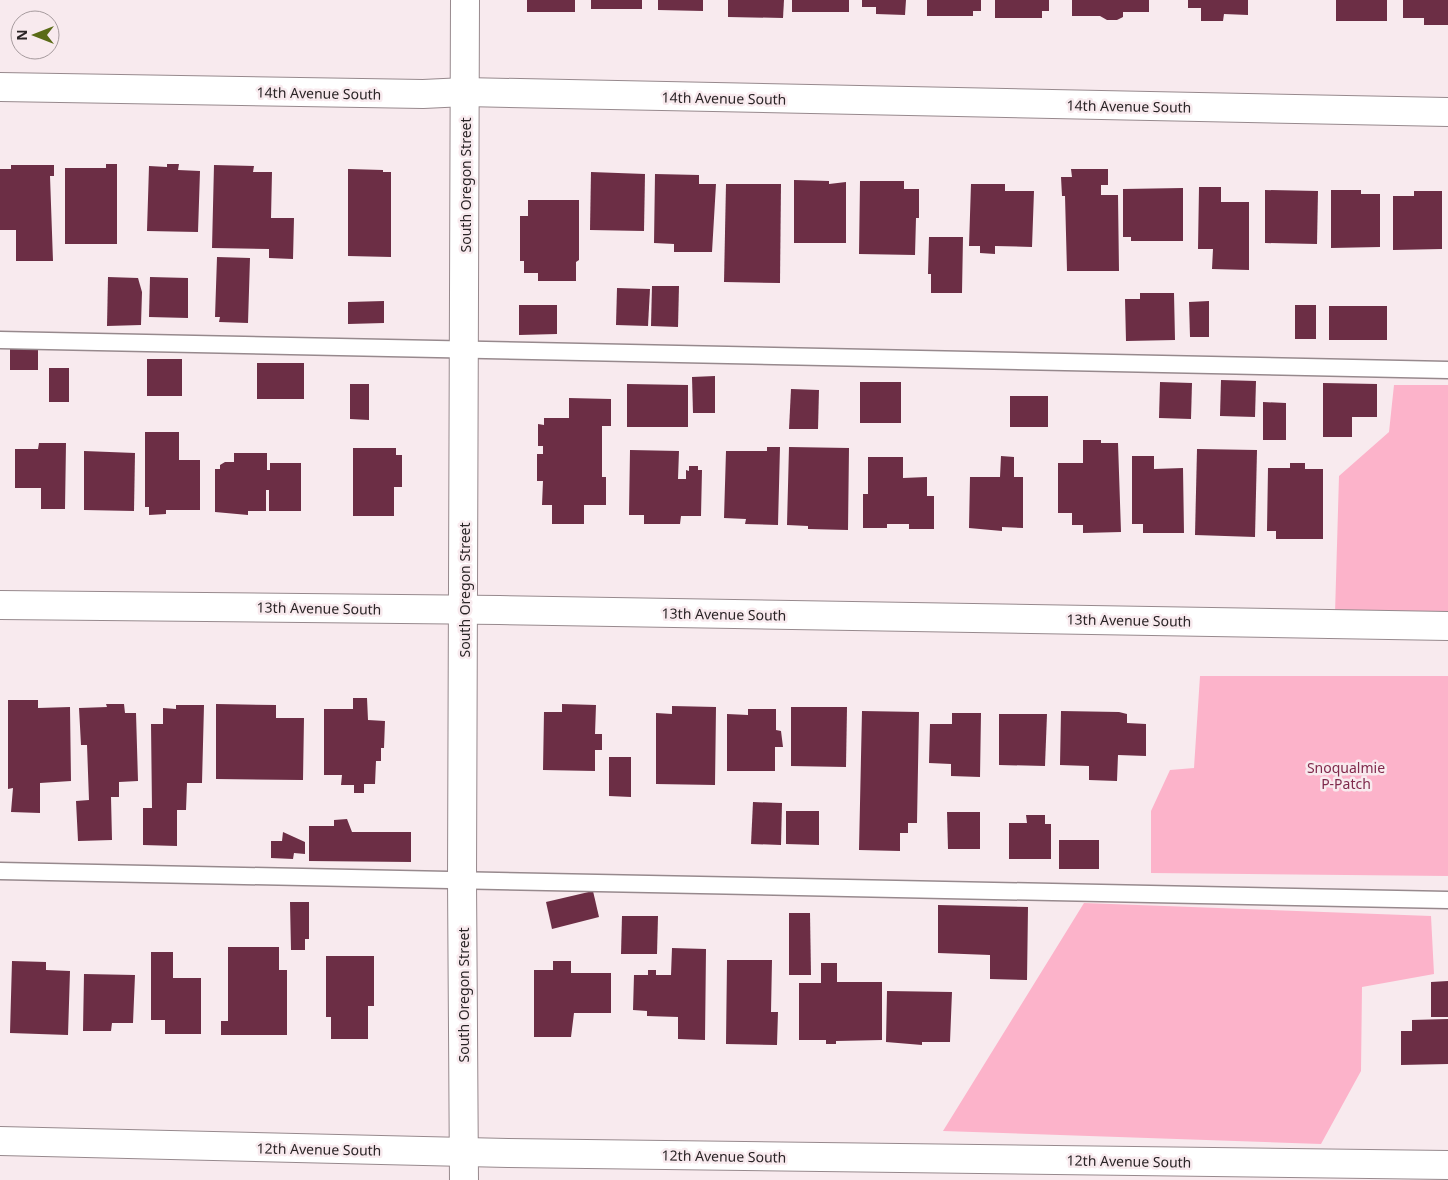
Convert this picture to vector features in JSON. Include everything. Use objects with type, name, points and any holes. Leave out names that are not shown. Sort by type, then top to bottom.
[{"type":"street","name":"South Oregon Street","points":[[464,1180],[462,880],[465,610],[466,0]]},
{"type":"street","name":"14th Avenue South","points":[[0,87],[423,94],[465,92],[1448,112]]},
{"type":"street","name":"13th Avenue South","points":[[0,605],[465,610],[1448,626]]},
{"type":"street","name":"12th Avenue South","points":[[0,1141],[464,1152],[1448,1165]]},
{"type":"lane","points":[[0,340],[1448,370]]},
{"type":"lane","points":[[0,871],[1448,900]]},
{"type":"green space","points":[[1394,385],[1448,385],[1448,613],[1335,614],[1339,476],[1389,432]]},
{"type":"green space","name":"Snoqualmie P-Patch","points":[[1200,676],[1448,676],[1448,876],[1151,873],[1151,811],[1170,770],[1194,768]]},
{"type":"green space","points":[[1084,903],[1431,916],[1434,974],[1362,987],[1361,1071],[1321,1144],[943,1131]]},
{"type":"building","points":[[527,0],[575,0],[575,12],[527,12]]},
{"type":"building","points":[[591,0],[642,0],[642,9],[591,9]]},
{"type":"building","points":[[658,0],[703,0],[703,11],[658,10]]},
{"type":"building","points":[[728,0],[784,0],[783,18],[728,17]]},
{"type":"building","points":[[792,0],[849,0],[849,12],[792,12]]},
{"type":"building","points":[[862,0],[906,0],[905,15],[876,14],[876,7],[862,7]]},
{"type":"building","points":[[927,0],[981,0],[981,11],[973,11],[973,16],[927,16]]},
{"type":"building","points":[[995,0],[1049,0],[1049,11],[1042,11],[1042,18],[995,18]]},
{"type":"building","points":[[1072,0],[1149,0],[1149,12],[1123,12],[1123,17],[1117,20],[1107,20],[1100,16],[1072,16]]},
{"type":"building","points":[[1188,0],[1248,0],[1248,15],[1224,14],[1223,21],[1201,21],[1201,8],[1188,8]]},
{"type":"building","points":[[1336,0],[1387,0],[1387,21],[1336,21]]},
{"type":"building","points":[[1403,0],[1448,0],[1448,25],[1424,25],[1424,18],[1403,18]]},
{"type":"building","points":[[106,164],[117,164],[117,244],[65,244],[65,168],[106,168]]},
{"type":"building","points":[[167,164],[179,164],[178,170],[200,171],[198,232],[147,231],[149,166],[167,167]]},
{"type":"building","points":[[11,165],[54,165],[54,176],[50,176],[53,261],[16,261],[16,230],[0,230],[0,169],[11,169]]},
{"type":"building","points":[[214,165],[254,166],[253,172],[272,172],[271,218],[294,218],[293,259],[269,258],[269,249],[212,248]]},
{"type":"building","points":[[348,169],[391,172],[391,257],[348,256]]},
{"type":"building","points":[[1071,169],[1108,169],[1108,185],[1101,185],[1101,195],[1118,195],[1119,271],[1067,271],[1065,196],[1062,196],[1061,177],[1072,177]]},
{"type":"building","points":[[591,172],[645,174],[644,231],[590,230]]},
{"type":"building","points":[[655,174],[699,175],[699,184],[716,184],[712,252],[674,252],[674,244],[654,243]]},
{"type":"building","points":[[794,180],[829,181],[829,184],[846,182],[846,243],[794,243]]},
{"type":"building","points":[[860,181],[904,181],[904,189],[919,189],[919,218],[916,218],[915,255],[859,254]]},
{"type":"building","points":[[726,184],[781,184],[780,283],[724,282]]},
{"type":"building","points":[[971,184],[1005,184],[1005,191],[1034,191],[1032,247],[995,246],[995,254],[980,253],[980,246],[969,246]]},
{"type":"building","points":[[1199,187],[1221,187],[1221,202],[1249,202],[1249,270],[1212,269],[1213,249],[1198,249]]},
{"type":"building","points":[[1183,188],[1183,241],[1131,241],[1131,237],[1123,237],[1123,189]]},
{"type":"building","points":[[1265,190],[1318,191],[1317,244],[1265,243]]},
{"type":"building","points":[[1331,190],[1361,190],[1361,194],[1380,194],[1380,247],[1331,248]]},
{"type":"building","points":[[1414,191],[1442,191],[1442,249],[1393,250],[1393,196],[1414,196]]},
{"type":"building","points":[[528,200],[579,200],[579,260],[576,262],[576,281],[538,281],[538,273],[524,273],[524,261],[520,261],[520,216],[528,216]]},
{"type":"building","points":[[929,237],[963,237],[962,293],[931,293],[931,274],[928,274]]},
{"type":"building","points":[[217,257],[250,258],[248,323],[219,322],[220,317],[215,317]]},
{"type":"building","points":[[108,277],[138,278],[142,292],[141,325],[107,326]]},
{"type":"building","points":[[150,277],[188,278],[188,318],[149,317]]},
{"type":"building","points":[[652,286],[679,286],[678,327],[651,326]]},
{"type":"building","points":[[617,288],[650,289],[648,326],[616,325]]},
{"type":"building","points":[[1140,293],[1174,293],[1175,340],[1126,341],[1125,299],[1140,299]]},
{"type":"building","points":[[384,301],[384,323],[348,324],[348,302]]},
{"type":"building","points":[[1209,301],[1209,337],[1190,337],[1189,302]]},
{"type":"building","points":[[519,305],[557,305],[557,334],[519,335]]},
{"type":"building","points":[[1295,305],[1316,305],[1316,339],[1295,339]]},
{"type":"building","points":[[1329,306],[1387,306],[1387,340],[1329,340]]},
{"type":"building","points":[[10,349],[38,349],[38,370],[10,370]]},
{"type":"building","points":[[147,359],[182,359],[182,396],[147,396]]},
{"type":"building","points":[[257,363],[304,363],[304,399],[257,399]]},
{"type":"building","points":[[49,368],[69,368],[69,402],[49,402]]},
{"type":"building","points":[[715,376],[715,413],[693,413],[692,377]]},
{"type":"building","points":[[1221,380],[1256,381],[1255,417],[1220,416]]},
{"type":"building","points":[[860,382],[901,382],[901,423],[860,423]]},
{"type":"building","points":[[1160,382],[1192,383],[1191,419],[1159,418]]},
{"type":"building","points":[[1323,383],[1377,384],[1377,417],[1352,417],[1352,437],[1323,437]]},
{"type":"building","points":[[350,384],[369,384],[369,420],[350,419]]},
{"type":"building","points":[[627,384],[688,385],[688,427],[627,427]]},
{"type":"building","points":[[791,389],[819,390],[818,429],[789,429]]},
{"type":"building","points":[[1010,396],[1048,396],[1048,427],[1010,427]]},
{"type":"building","points":[[569,398],[611,399],[611,426],[602,426],[602,477],[606,477],[606,505],[584,505],[584,524],[552,524],[552,505],[542,505],[543,481],[537,481],[537,454],[543,454],[543,446],[538,446],[538,424],[544,425],[544,418],[569,418]]},
{"type":"building","points":[[1263,402],[1286,403],[1286,440],[1263,440]]},
{"type":"building","points":[[145,432],[179,432],[179,460],[200,460],[200,510],[166,510],[166,514],[149,515],[149,507],[145,507]]},
{"type":"building","points":[[1083,440],[1101,440],[1101,443],[1118,443],[1121,532],[1083,533],[1083,525],[1072,525],[1072,513],[1058,513],[1058,463],[1083,463]]},
{"type":"building","points":[[39,443],[66,443],[65,509],[41,509],[41,488],[15,488],[15,449],[38,449]]},
{"type":"building","points":[[767,447],[780,447],[778,525],[745,524],[746,519],[724,518],[726,451],[767,451]]},
{"type":"building","points":[[789,447],[849,448],[848,530],[808,529],[808,526],[787,525]]},
{"type":"building","points":[[353,448],[396,448],[396,455],[402,455],[402,487],[394,487],[394,516],[353,516]]},
{"type":"building","points":[[1197,449],[1257,450],[1255,537],[1195,535]]},
{"type":"building","points":[[630,450],[679,451],[678,479],[686,479],[686,470],[689,471],[689,466],[698,466],[698,470],[702,470],[701,516],[681,516],[680,524],[644,524],[644,515],[629,515]]},
{"type":"building","points":[[84,451],[135,453],[134,511],[84,510]]},
{"type":"building","points":[[234,453],[267,453],[267,470],[270,470],[270,463],[301,463],[301,511],[269,511],[269,490],[266,490],[266,511],[248,511],[248,515],[215,512],[215,469],[220,469],[220,465],[225,462],[234,462]]},
{"type":"building","points":[[1001,456],[1014,457],[1014,477],[1023,477],[1023,528],[1002,527],[1002,531],[969,528],[970,477],[1000,477]]},
{"type":"building","points":[[1132,456],[1154,456],[1154,469],[1183,468],[1184,533],[1143,533],[1143,524],[1132,524]]},
{"type":"building","points":[[868,457],[903,457],[903,478],[927,477],[927,496],[934,496],[934,529],[909,529],[909,524],[887,524],[887,528],[863,528],[863,494],[868,494]]},
{"type":"building","points":[[1290,463],[1305,463],[1305,469],[1323,469],[1323,539],[1276,539],[1276,531],[1267,531],[1268,468],[1290,468]]},
{"type":"building","points":[[353,698],[367,698],[368,720],[385,721],[384,748],[381,748],[381,761],[376,761],[375,784],[364,784],[364,793],[354,793],[354,785],[341,785],[342,775],[324,775],[324,709],[353,709]]},
{"type":"building","points":[[8,700],[38,700],[38,708],[70,707],[71,781],[40,783],[40,813],[11,812],[13,788],[8,789]]},
{"type":"building","points":[[106,704],[124,704],[125,713],[136,713],[138,781],[119,782],[119,797],[111,797],[112,840],[78,841],[76,801],[89,800],[87,745],[81,745],[79,708],[107,707]]},
{"type":"building","points":[[216,704],[276,705],[276,718],[304,718],[303,780],[216,779]]},
{"type":"building","points":[[562,704],[596,705],[595,734],[602,734],[602,750],[595,750],[595,771],[543,770],[544,712],[562,712]]},
{"type":"building","points":[[176,705],[204,705],[202,783],[187,783],[186,810],[177,810],[177,846],[143,845],[143,808],[152,808],[151,724],[163,724],[163,708],[176,709]]},
{"type":"building","points":[[672,706],[716,707],[715,785],[656,784],[656,713],[672,714]]},
{"type":"building","points":[[791,707],[847,707],[846,767],[791,766]]},
{"type":"building","points":[[748,709],[776,709],[776,730],[781,731],[783,747],[775,747],[775,771],[727,771],[727,714],[748,715]]},
{"type":"building","points":[[862,711],[919,712],[917,823],[908,823],[908,833],[900,833],[900,851],[859,850]]},
{"type":"building","points":[[1061,711],[1119,712],[1127,714],[1127,723],[1146,724],[1146,756],[1118,755],[1117,781],[1089,780],[1089,766],[1060,765]]},
{"type":"building","points":[[952,713],[981,713],[980,777],[951,776],[951,764],[929,763],[930,724],[952,724]]},
{"type":"building","points":[[999,714],[1047,714],[1045,766],[999,765]]},
{"type":"building","points":[[609,757],[631,757],[631,797],[609,796]]},
{"type":"building","points":[[753,802],[782,803],[781,845],[751,844]]},
{"type":"building","points":[[786,811],[819,811],[819,845],[786,844]]},
{"type":"building","points":[[947,812],[980,812],[980,849],[948,849]]},
{"type":"building","points":[[1026,815],[1045,815],[1045,824],[1051,824],[1051,859],[1009,859],[1009,823],[1027,823]]},
{"type":"building","points":[[347,819],[352,832],[411,832],[411,862],[309,861],[309,826],[334,826],[334,820]]},
{"type":"building","points":[[283,832],[305,842],[305,854],[294,853],[293,859],[271,858],[271,841],[282,841]]},
{"type":"building","points":[[1059,840],[1099,840],[1099,869],[1059,869]]},
{"type":"building","points":[[593,891],[599,917],[552,929],[546,902]]},
{"type":"building","points":[[290,902],[309,902],[309,939],[305,939],[305,950],[291,950]]},
{"type":"building","points":[[938,905],[1028,907],[1027,980],[990,979],[990,955],[938,953]]},
{"type":"building","points":[[789,913],[810,913],[811,975],[789,975]]},
{"type":"building","points":[[622,916],[658,916],[657,954],[621,954]]},
{"type":"building","points":[[228,947],[279,947],[279,970],[287,970],[287,1035],[221,1035],[221,1021],[228,1021]]},
{"type":"building","points":[[672,948],[706,949],[705,1040],[678,1039],[678,1017],[647,1016],[647,1011],[633,1010],[634,975],[648,975],[648,970],[656,970],[656,975],[671,975]]},
{"type":"building","points":[[151,952],[173,952],[173,978],[201,978],[201,1034],[165,1034],[165,1020],[151,1020]]},
{"type":"building","points":[[326,956],[374,956],[374,1006],[368,1006],[368,1039],[331,1039],[331,1017],[326,1017]]},
{"type":"building","points":[[727,960],[772,960],[771,1012],[778,1012],[777,1045],[726,1044]]},
{"type":"building","points":[[12,961],[46,962],[46,970],[70,971],[68,1035],[10,1033]]},
{"type":"building","points":[[553,961],[571,961],[571,973],[611,973],[611,1013],[574,1013],[571,1037],[534,1037],[534,970],[553,970]]},
{"type":"building","points":[[821,963],[837,963],[837,982],[882,982],[882,1040],[836,1041],[836,1044],[826,1044],[826,1040],[799,1040],[799,983],[821,983]]},
{"type":"building","points":[[84,974],[135,975],[133,1023],[112,1023],[111,1031],[83,1031]]},
{"type":"building","points":[[1448,981],[1448,1017],[1431,1017],[1431,982]]},
{"type":"building","points":[[887,991],[952,992],[950,1042],[922,1042],[922,1045],[886,1042]]},
{"type":"building","points":[[1448,1019],[1448,1064],[1401,1065],[1401,1031],[1412,1031],[1412,1020]]}]
